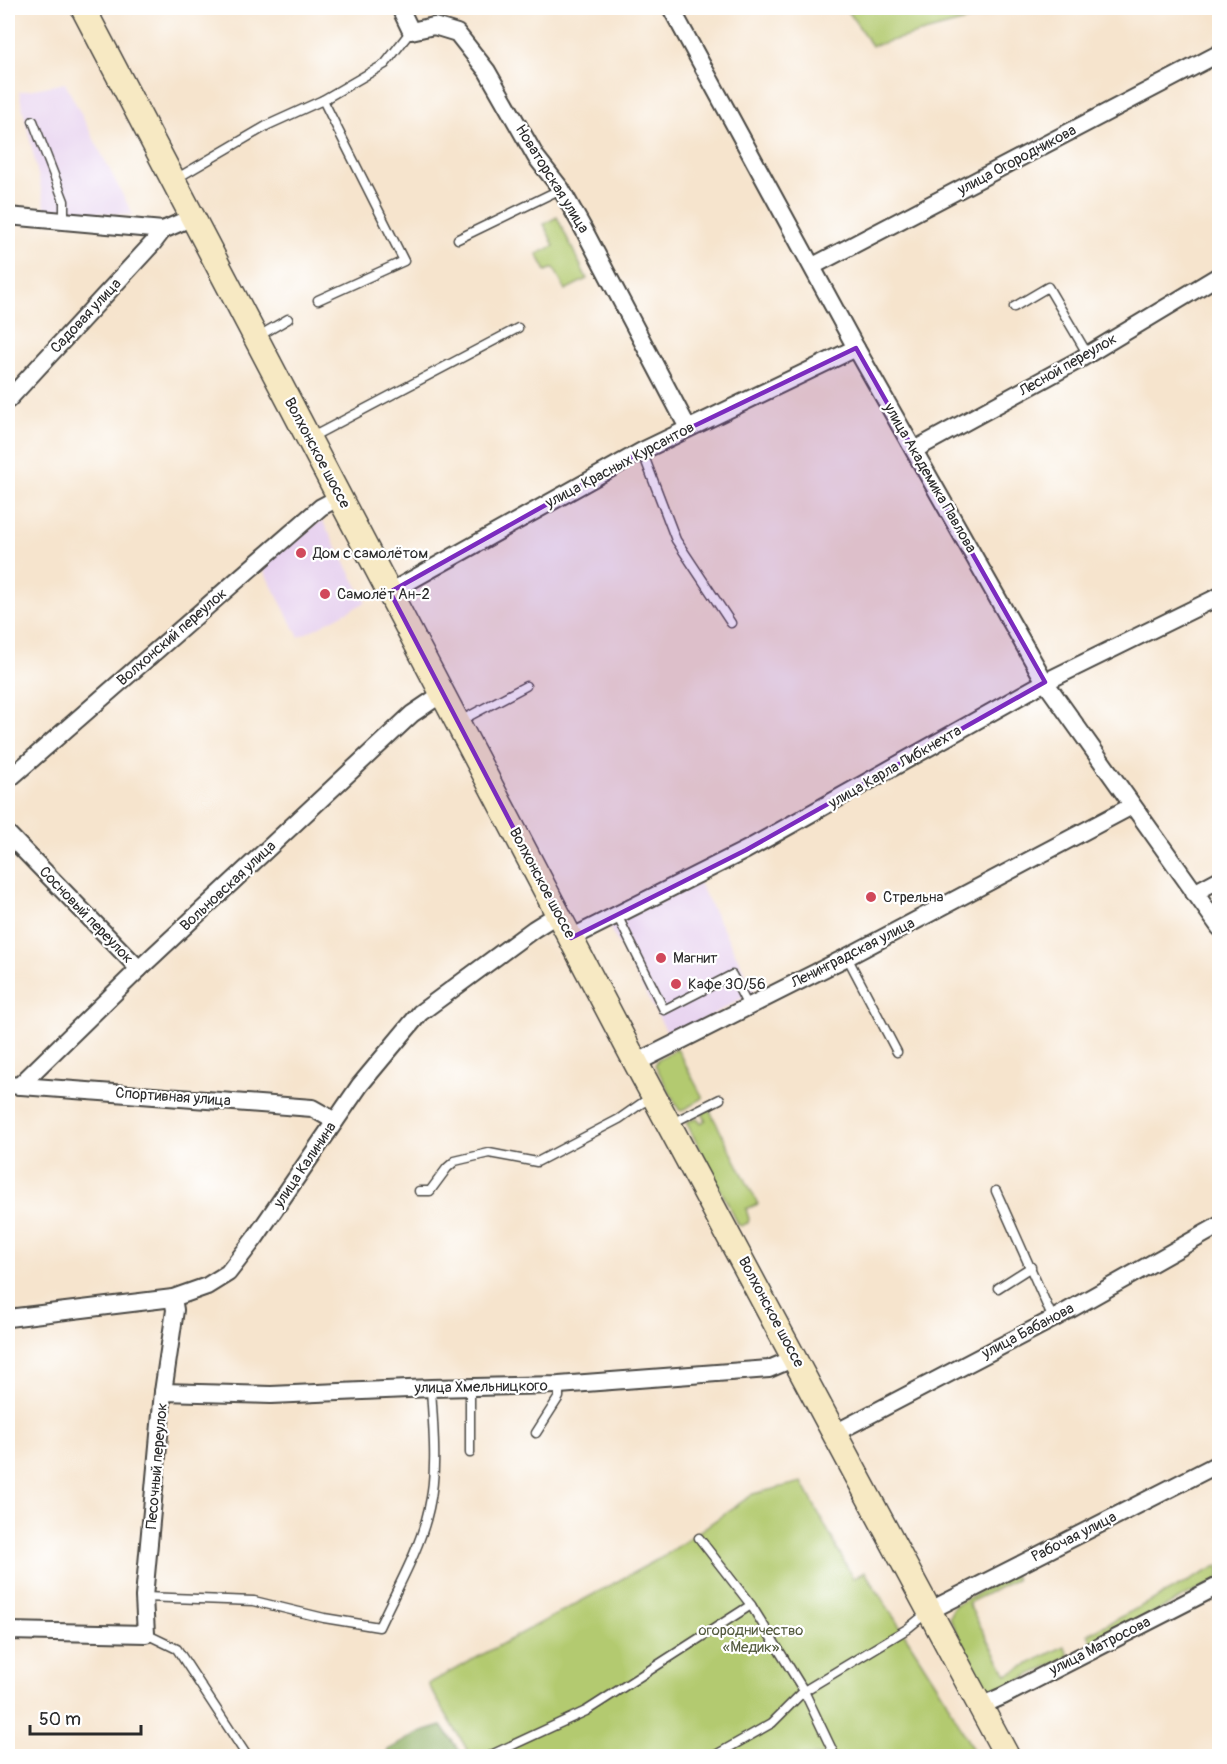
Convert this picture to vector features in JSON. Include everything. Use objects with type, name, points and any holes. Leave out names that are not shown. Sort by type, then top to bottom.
[{"type":"main road","name":"Волхонское шоссе","points":[[82,8],[310,438],[636,1063],[656,1097],[676,1121],[795,1358],[1007,1756]]},
{"type":"street","points":[[400,8],[411,32]]},
{"type":"street","name":"улица Академика Павлова","points":[[671,8],[856,348],[1045,682],[1220,928]]},
{"type":"street","name":"Новаторская улица","points":[[411,32],[434,26],[457,33],[487,71],[537,157],[561,189],[611,279],[688,428]]},
{"type":"street","name":"улица Огородникова","points":[[813,266],[1220,53]]},
{"type":"street","points":[[8,216],[163,230],[193,217]]},
{"type":"street","name":"Садовая улица","points":[[8,400],[163,230]]},
{"type":"street","name":"Лесной переулок","points":[[914,450],[1088,355],[1220,275]]},
{"type":"street","name":"улица Красных Курсантов","points":[[390,592],[642,451],[856,348]]},
{"type":"street","name":"Волхонский переулок","points":[[8,780],[321,507],[340,497]]},
{"type":"street","name":"улица Карла Либкнехта","points":[[571,938],[746,850],[1045,682],[1220,596]]},
{"type":"street","name":"Вольновская улица","points":[[13,1085],[412,714],[425,703],[443,693]]},
{"type":"street","name":"Ленинградская улица","points":[[636,1063],[847,957],[1132,806]]},
{"type":"street","name":"Сосновый переулок","points":[[8,834],[139,969]]},
{"type":"street","points":[[1194,893],[1220,879]]},
{"type":"street","name":"улица Калинина","points":[[8,1318],[172,1298],[207,1286],[228,1273],[255,1238],[360,1085],[420,1013],[534,929],[558,914]]},
{"type":"street","name":"Спортивная улица","points":[[13,1085],[312,1108],[335,1121]]},
{"type":"street","name":"улица Бабанова","points":[[835,1433],[1053,1319],[1220,1225]]},
{"type":"street","name":"Песочный переулок","points":[[146,1634],[144,1597],[164,1392],[175,1310],[172,1298]]},
{"type":"street","name":"улица Хмельницкого","points":[[164,1392],[271,1395],[559,1385],[770,1370],[795,1358]]},
{"type":"street","name":"Рабочая улица","points":[[929,1611],[1220,1463]]},
{"type":"street","name":"улица Матросова","points":[[980,1706],[1220,1585]]},
{"type":"street","points":[[8,1631],[146,1634]]},
{"type":"lane","points":[[174,180],[268,125],[323,100],[385,64],[411,32]]},
{"type":"lane","points":[[318,300],[404,261],[323,100]]},
{"type":"lane","points":[[33,121],[64,201],[64,221]]},
{"type":"lane","points":[[458,239],[561,189]]},
{"type":"lane","points":[[1014,307],[1048,287],[1088,355]]},
{"type":"lane","points":[[256,338],[288,319]]},
{"type":"lane","points":[[310,438],[518,328]]},
{"type":"lane","points":[[642,451],[676,540],[731,623]]},
{"type":"lane","points":[[458,722],[526,686]]},
{"type":"lane","points":[[617,915],[664,1010],[732,975],[748,1006]]},
{"type":"lane","points":[[847,957],[897,1052]]},
{"type":"lane","points":[[419,1191],[430,1191],[455,1161],[489,1153],[537,1162],[656,1097]]},
{"type":"lane","points":[[676,1121],[720,1099]]},
{"type":"lane","points":[[996,1191],[1053,1319]]},
{"type":"lane","points":[[998,1288],[1030,1267]]},
{"type":"lane","points":[[537,1433],[559,1397],[559,1385]]},
{"type":"lane","points":[[470,1387],[470,1454]]},
{"type":"lane","points":[[144,1597],[254,1600],[324,1618],[379,1627],[416,1551],[429,1507],[434,1458],[431,1388]]},
{"type":"lane","points":[[699,1538],[751,1605],[804,1691],[835,1756]]},
{"type":"lane","points":[[489,1756],[586,1711],[751,1605]]},
{"type":"lane","points":[[714,1756],[772,1723],[804,1691],[907,1629],[929,1611]]},
{"type":"lane","points":[[146,1634],[177,1648],[247,1756]]},
{"type":"highlighted area","points":[[856,348],[1045,682],[746,850],[571,938],[390,592],[642,451]]},
{"type":"shaded area","points":[[65,83],[133,215],[46,210],[19,92]]},
{"type":"shaded area","points":[[322,520],[366,602],[299,637],[260,564]]},
{"type":"shaded area","points":[[697,879],[755,991],[670,1038],[608,925]]},
{"type":"green space","points":[[846,8],[1014,8],[872,46]]},
{"type":"green space","points":[[557,217],[587,279],[565,290],[554,268],[546,271],[537,254],[554,246],[544,224]]},
{"type":"green space","points":[[677,1049],[703,1098],[682,1111],[679,1110],[655,1065],[658,1059]]},
{"type":"green space","points":[[709,1109],[758,1204],[746,1209],[748,1223],[741,1226],[686,1122],[697,1118],[701,1123],[706,1120],[702,1114]]},
{"type":"green space","name":"огородничество «Медик»","points":[[802,1482],[853,1578],[865,1572],[944,1696],[976,1756],[471,1756],[428,1684],[664,1556],[753,1494]]},
{"type":"green space","points":[[1219,1565],[1219,1579],[1093,1644],[1088,1634]]},
{"type":"green space","points":[[1014,1574],[1017,1579],[968,1603],[1007,1675],[1064,1646],[1069,1656],[992,1692],[983,1689],[949,1617],[955,1605]]},
{"type":"green space","points":[[442,1726],[463,1756],[386,1756],[388,1750],[416,1734]]},
{"type":"place","name":"Дом с самолётом","points":[[301,553]]},
{"type":"place","name":"Самолёт Ан-2","points":[[325,594]]},
{"type":"place","name":"Стрельна","points":[[871,897]]},
{"type":"place","name":"Магнит","points":[[661,958]]},
{"type":"place","name":"Кафе 30/56","points":[[676,984]]}]
